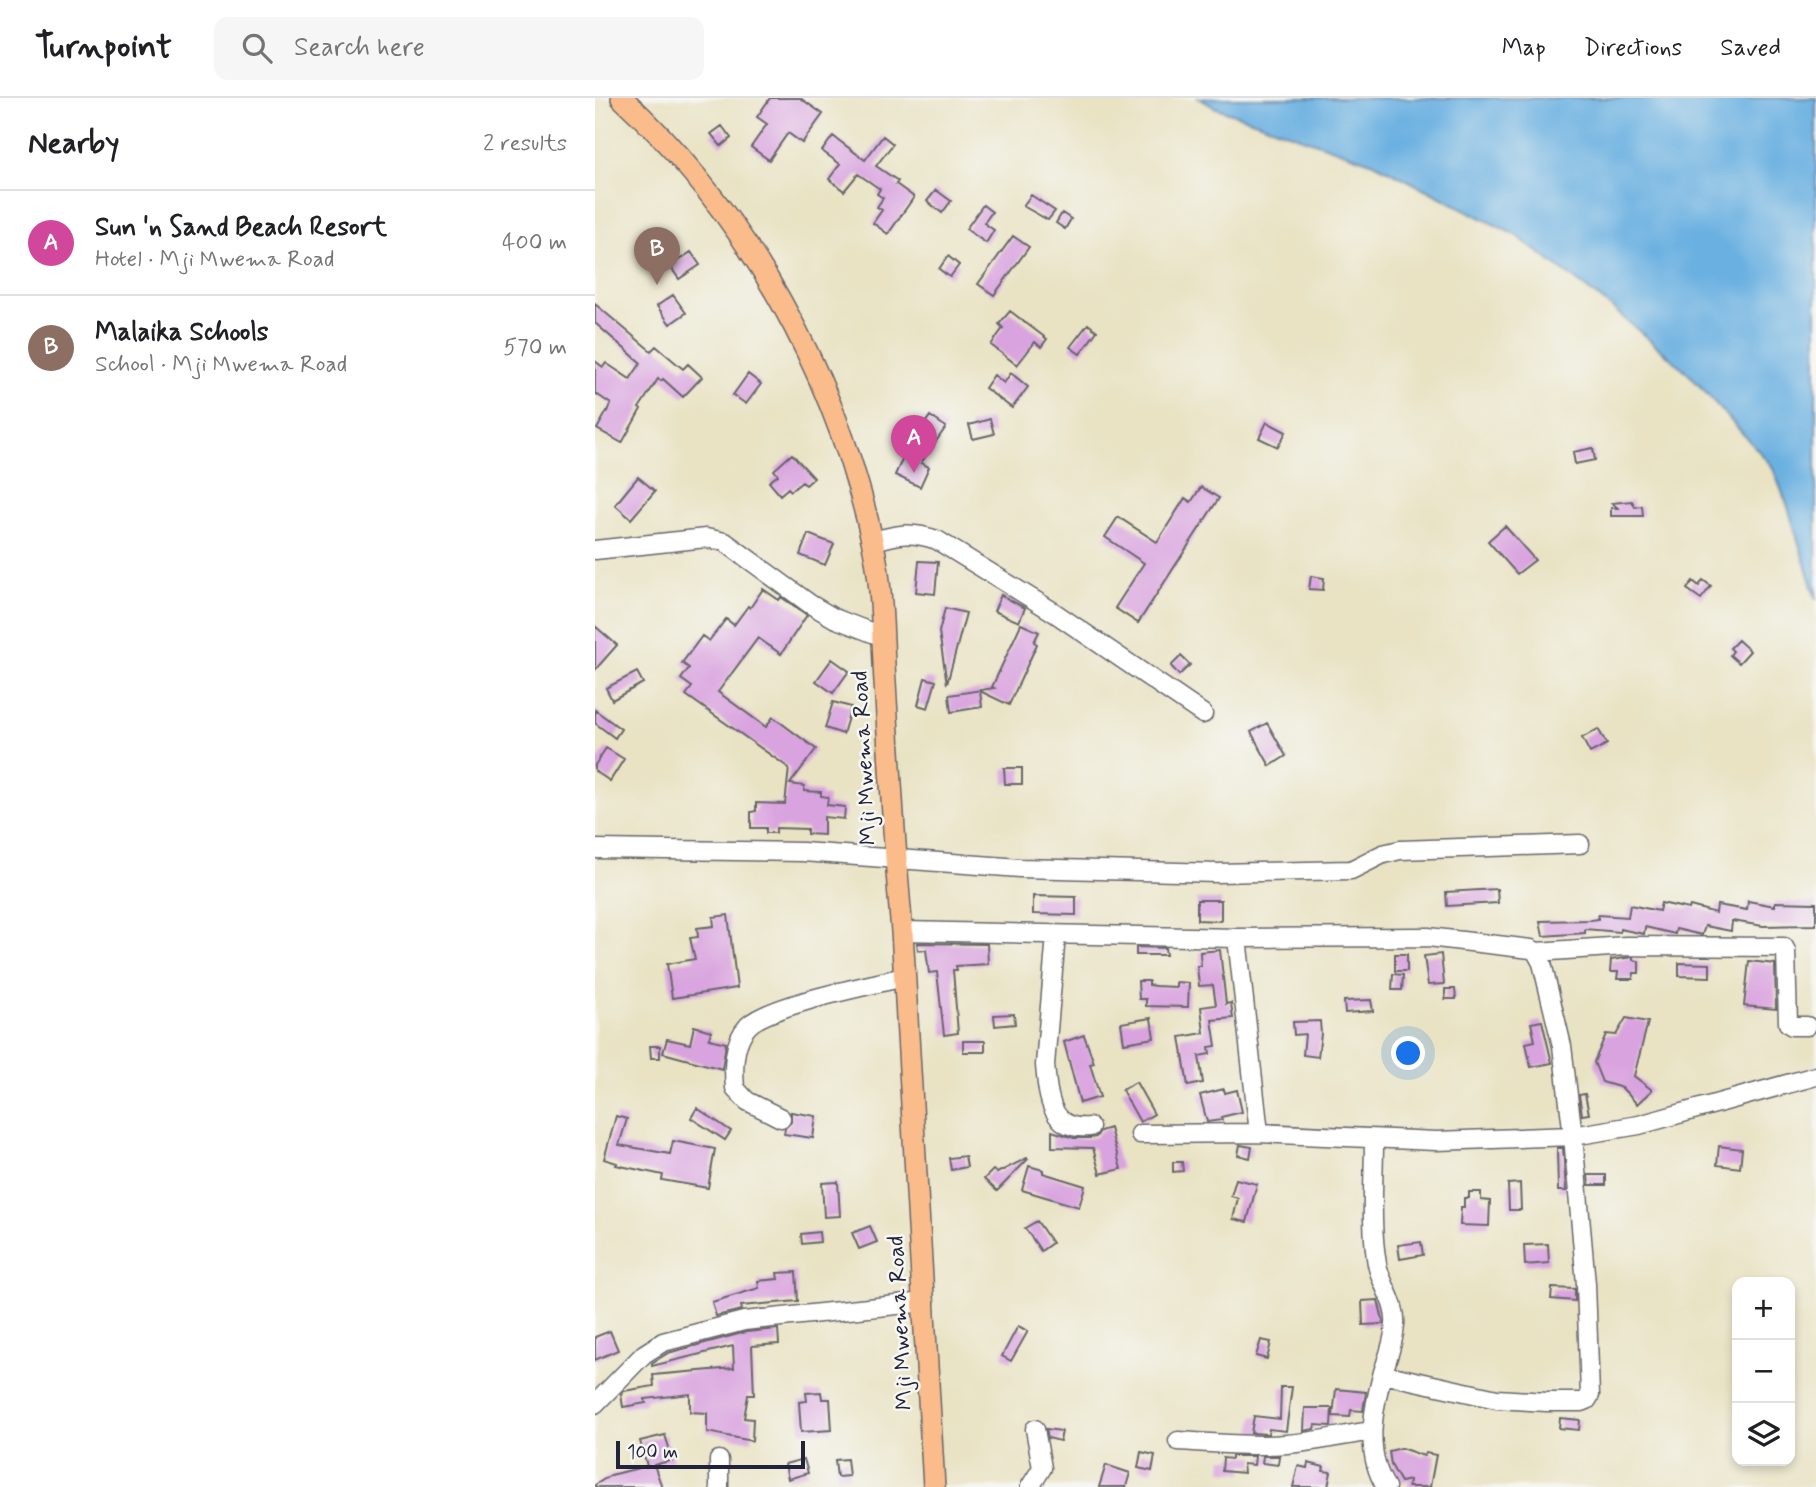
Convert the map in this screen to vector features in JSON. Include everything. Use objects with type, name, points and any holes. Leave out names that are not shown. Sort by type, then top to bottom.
[{"type":"main road","name":"Mji Mwema Road","points":[[622,98],[673,148],[728,217],[762,270],[821,382],[850,460],[873,541],[883,637],[935,1487]]},
{"type":"street","points":[[873,541],[911,533],[937,540],[1064,619],[1203,714]]},
{"type":"street","points":[[595,550],[717,539],[725,542],[810,604],[834,618],[883,637]]},
{"type":"street","points":[[595,849],[803,852],[1020,868],[1218,873],[1350,870],[1383,854],[1400,850],[1580,844]]},
{"type":"street","points":[[902,931],[1237,938],[1427,937],[1531,949],[1536,952],[1542,963],[1562,1046],[1573,1136],[1587,1298],[1590,1384],[1587,1400],[1547,1402],[1497,1399],[1383,1374]]},
{"type":"street","points":[[1056,934],[1045,1065],[1050,1101],[1061,1120],[1070,1127],[1090,1127]]},
{"type":"street","points":[[1237,938],[1259,1133]]},
{"type":"street","points":[[1536,952],[1626,946],[1784,947],[1788,1023],[1792,1026],[1807,1026]]},
{"type":"street","points":[[781,1118],[747,1101],[735,1088],[737,1046],[751,1023],[783,1008],[904,977]]},
{"type":"street","points":[[1140,1135],[1259,1133],[1436,1141],[1573,1136],[1639,1125],[1816,1076]]},
{"type":"street","points":[[1374,1140],[1377,1263],[1395,1312],[1394,1339],[1383,1374],[1372,1431],[1373,1452],[1386,1487]]},
{"type":"street","points":[[595,1404],[644,1354],[663,1342],[744,1321],[925,1302]]},
{"type":"street","points":[[1030,1487],[1042,1468],[1035,1429]]},
{"type":"street","points":[[1178,1441],[1244,1445],[1283,1444],[1372,1431]]},
{"type":"street","points":[[719,1460],[719,1487]]},
{"type":"water","points":[[1199,98],[1816,98],[1816,600],[1788,507],[1772,466],[1688,373],[1611,307],[1517,236],[1374,163],[1214,107]]},
{"type":"building","points":[[770,98],[800,98],[823,114],[802,143],[788,133],[769,160],[751,147],[767,124],[757,117]]},
{"type":"building","points":[[722,126],[731,138],[721,146],[711,134]]},
{"type":"building","points":[[833,136],[865,160],[883,136],[893,144],[876,166],[898,181],[896,184],[914,197],[888,234],[873,223],[882,210],[877,207],[883,198],[877,194],[880,189],[858,174],[844,191],[829,179],[840,164],[822,151]]},
{"type":"building","points":[[936,190],[951,201],[942,213],[927,201]]},
{"type":"building","points":[[1031,195],[1055,211],[1048,220],[1023,206]]},
{"type":"building","points":[[983,205],[992,212],[984,223],[994,230],[986,243],[966,229]]},
{"type":"building","points":[[1062,213],[1071,219],[1065,229],[1056,223]]},
{"type":"building","points":[[1013,236],[1029,247],[994,295],[978,284]]},
{"type":"building","points":[[691,252],[700,265],[679,279],[670,266]]},
{"type":"building","points":[[948,256],[959,265],[950,277],[939,269]]},
{"type":"building","points":[[673,295],[686,313],[670,324],[657,306]]},
{"type":"building","points":[[595,304],[651,351],[656,346],[683,369],[688,364],[702,377],[683,397],[663,379],[658,379],[639,408],[641,409],[622,443],[597,429],[611,404],[595,393],[595,361],[603,367],[606,363],[630,379],[641,363],[595,323]]},
{"type":"building","points":[[1010,311],[1047,339],[1041,347],[1035,342],[1017,365],[991,345],[1003,328],[999,324]]},
{"type":"building","points":[[1088,324],[1097,331],[1080,354],[1070,347]]},
{"type":"building","points":[[1011,373],[1028,387],[1012,408],[985,388],[994,375],[1004,383]]},
{"type":"building","points":[[748,374],[761,384],[746,404],[733,395]]},
{"type":"building","points":[[930,416],[946,427],[921,463],[929,467],[920,487],[895,475],[906,451]]},
{"type":"building","points":[[990,419],[994,434],[973,439],[969,425]]},
{"type":"building","points":[[1267,422],[1286,432],[1278,447],[1259,438]]},
{"type":"building","points":[[1593,448],[1595,460],[1575,464],[1573,452]]},
{"type":"building","points":[[792,454],[814,478],[806,485],[802,482],[791,491],[788,488],[780,495],[769,482],[778,475],[774,470]]},
{"type":"building","points":[[638,477],[655,491],[631,519],[615,505]]},
{"type":"building","points":[[1201,487],[1219,498],[1138,623],[1115,608],[1144,563],[1105,537],[1118,517],[1157,542],[1185,498],[1191,502]]},
{"type":"building","points":[[1632,501],[1635,507],[1642,506],[1643,516],[1611,516],[1611,508],[1618,508],[1612,503]]},
{"type":"building","points":[[1505,526],[1535,560],[1517,574],[1488,541]]},
{"type":"building","points":[[808,534],[834,544],[825,565],[800,555]]},
{"type":"building","points":[[919,561],[938,562],[935,594],[916,592]]},
{"type":"building","points":[[1311,576],[1324,578],[1323,590],[1309,589]]},
{"type":"building","points":[[1703,580],[1711,586],[1701,599],[1687,589],[1693,581],[1699,586]]},
{"type":"building","points":[[763,589],[779,600],[781,597],[807,615],[781,654],[758,638],[718,692],[766,727],[773,717],[816,749],[790,784],[804,786],[804,791],[821,792],[821,796],[828,797],[827,805],[845,807],[844,819],[824,817],[824,835],[807,834],[807,829],[776,828],[776,833],[766,833],[766,828],[751,828],[751,812],[756,811],[756,803],[785,804],[789,768],[686,695],[692,687],[681,679],[689,668],[682,663],[702,636],[709,641],[726,619],[734,625]]},
{"type":"building","points":[[1001,595],[1025,608],[1019,622],[994,611]]},
{"type":"building","points":[[945,608],[966,613],[947,684],[939,632]]},
{"type":"building","points":[[1021,624],[1039,632],[1034,642],[1037,644],[1009,705],[980,691],[982,707],[951,712],[949,695],[994,688],[992,687]]},
{"type":"building","points":[[595,626],[617,645],[595,670]]},
{"type":"building","points":[[1738,640],[1750,651],[1739,663],[1730,655],[1733,651],[1730,648]]},
{"type":"building","points":[[1181,656],[1190,665],[1179,675],[1171,666]]},
{"type":"building","points":[[832,659],[849,671],[833,693],[816,681]]},
{"type":"building","points":[[637,672],[643,683],[612,700],[606,688]]},
{"type":"building","points":[[925,678],[936,681],[928,708],[918,705]]},
{"type":"building","points":[[833,702],[851,707],[843,734],[825,728]]},
{"type":"building","points":[[595,710],[621,729],[615,738],[595,723]]},
{"type":"building","points":[[1267,723],[1286,756],[1270,766],[1251,732]]},
{"type":"building","points":[[1598,729],[1607,744],[1590,753],[1582,738]]},
{"type":"building","points":[[606,748],[624,759],[610,781],[595,771],[595,765]]},
{"type":"building","points":[[1004,768],[1022,768],[1022,784],[1005,784]]},
{"type":"building","points":[[1497,889],[1498,903],[1447,906],[1446,892]]},
{"type":"building","points":[[1033,896],[1076,897],[1076,915],[1033,914]]},
{"type":"building","points":[[1197,900],[1221,900],[1221,921],[1197,920]]},
{"type":"building","points":[[1748,901],[1775,906],[1775,902],[1816,903],[1816,925],[1763,926],[1732,921],[1731,931],[1705,926],[1702,935],[1676,929],[1675,934],[1645,927],[1644,934],[1620,929],[1620,932],[1585,929],[1585,933],[1543,936],[1540,921],[1591,920],[1598,919],[1598,915],[1628,917],[1630,905],[1659,911],[1661,903],[1689,909],[1690,906],[1716,913],[1717,905],[1747,910]]},
{"type":"building","points":[[728,915],[737,988],[672,998],[667,964],[695,959],[690,938],[698,937],[697,928],[714,926],[713,917]]},
{"type":"building","points":[[917,943],[987,944],[988,964],[956,966],[957,970],[953,970],[958,1033],[944,1035],[937,972],[929,973],[926,950],[918,950]]},
{"type":"building","points":[[1136,947],[1165,948],[1166,955],[1136,955]]},
{"type":"building","points":[[1220,950],[1226,1004],[1231,1003],[1233,1018],[1212,1020],[1216,1046],[1209,1047],[1210,1054],[1199,1056],[1203,1083],[1188,1086],[1180,1037],[1204,1033],[1201,1007],[1216,1005],[1213,985],[1199,986],[1197,966],[1201,966],[1200,952]]},
{"type":"building","points":[[1395,954],[1407,954],[1407,971],[1395,971]]},
{"type":"building","points":[[1441,954],[1444,984],[1428,985],[1424,956]]},
{"type":"building","points":[[1633,957],[1633,960],[1639,961],[1639,973],[1634,973],[1633,979],[1617,979],[1618,972],[1610,972],[1611,960]]},
{"type":"building","points":[[1749,961],[1775,964],[1776,1009],[1744,1006]]},
{"type":"building","points":[[1679,963],[1710,964],[1710,977],[1679,976]]},
{"type":"building","points":[[1393,974],[1403,975],[1402,990],[1392,990]]},
{"type":"building","points":[[1138,981],[1149,981],[1149,985],[1155,986],[1176,987],[1176,982],[1189,983],[1188,1007],[1146,1006],[1146,999],[1139,999]]},
{"type":"building","points":[[1445,989],[1455,989],[1456,999],[1445,999]]},
{"type":"building","points":[[1371,1000],[1373,1011],[1345,1013],[1344,1001]]},
{"type":"building","points":[[1014,1014],[1015,1024],[995,1026],[994,1015]]},
{"type":"building","points":[[1151,1018],[1154,1038],[1124,1043],[1121,1023]]},
{"type":"building","points":[[1626,1018],[1648,1022],[1634,1076],[1652,1090],[1637,1104],[1622,1088],[1602,1082],[1594,1062],[1606,1034],[1616,1035]]},
{"type":"building","points":[[1320,1021],[1318,1057],[1303,1055],[1305,1034],[1294,1035],[1293,1022]]},
{"type":"building","points":[[1542,1021],[1552,1063],[1531,1067],[1526,1043],[1535,1041],[1531,1023]]},
{"type":"building","points":[[694,1026],[711,1031],[709,1039],[726,1043],[722,1069],[663,1053],[667,1039],[690,1044]]},
{"type":"building","points":[[1084,1035],[1094,1063],[1090,1064],[1100,1097],[1080,1103],[1064,1042]]},
{"type":"building","points":[[963,1041],[985,1041],[985,1052],[963,1052]]},
{"type":"building","points":[[650,1046],[660,1046],[660,1058],[651,1058]]},
{"type":"building","points":[[1136,1082],[1154,1114],[1140,1122],[1122,1090]]},
{"type":"building","points":[[1224,1089],[1225,1093],[1237,1090],[1242,1112],[1221,1117],[1222,1120],[1207,1122],[1200,1095]]},
{"type":"building","points":[[1585,1094],[1589,1114],[1582,1115],[1579,1095]]},
{"type":"building","points":[[697,1108],[731,1131],[725,1140],[691,1118]]},
{"type":"building","points":[[791,1112],[816,1116],[813,1138],[784,1134],[785,1128],[791,1122]]},
{"type":"building","points":[[616,1116],[627,1119],[619,1145],[670,1154],[673,1141],[715,1149],[708,1188],[662,1180],[663,1175],[616,1165],[617,1163],[604,1159]]},
{"type":"building","points":[[1110,1128],[1121,1169],[1100,1174],[1093,1148],[1052,1147],[1052,1131],[1074,1138],[1090,1138]]},
{"type":"building","points":[[1240,1145],[1252,1147],[1250,1158],[1238,1155]]},
{"type":"building","points":[[1719,1146],[1742,1149],[1740,1168],[1717,1165]]},
{"type":"building","points":[[1557,1148],[1563,1148],[1566,1191],[1558,1191]]},
{"type":"building","points":[[965,1156],[967,1167],[951,1170],[949,1158]]},
{"type":"building","points":[[1027,1158],[997,1191],[984,1179],[993,1170],[997,1173]]},
{"type":"building","points":[[1173,1162],[1182,1162],[1183,1171],[1173,1172]]},
{"type":"building","points":[[1029,1166],[1085,1186],[1079,1207],[1022,1190]]},
{"type":"building","points":[[1588,1175],[1606,1175],[1606,1185],[1589,1185]]},
{"type":"building","points":[[1236,1179],[1257,1184],[1247,1222],[1233,1219],[1238,1198],[1231,1196]]},
{"type":"building","points":[[838,1182],[840,1216],[824,1217],[822,1183]]},
{"type":"building","points":[[1520,1183],[1521,1210],[1509,1210],[1508,1184]]},
{"type":"building","points":[[1469,1192],[1481,1192],[1481,1200],[1490,1201],[1489,1226],[1460,1225],[1461,1207],[1464,1207],[1464,1198],[1469,1198]]},
{"type":"building","points":[[1037,1221],[1052,1243],[1041,1251],[1025,1228]]},
{"type":"building","points":[[870,1226],[877,1242],[859,1249],[852,1233]]},
{"type":"building","points":[[819,1232],[820,1242],[802,1244],[801,1234]]},
{"type":"building","points":[[1421,1242],[1423,1255],[1400,1259],[1398,1245]]},
{"type":"building","points":[[1548,1244],[1549,1263],[1525,1265],[1524,1245]]},
{"type":"building","points":[[796,1272],[798,1301],[741,1306],[742,1310],[716,1316],[712,1302],[759,1288],[758,1281],[778,1279],[777,1273]]},
{"type":"building","points":[[1552,1288],[1575,1289],[1575,1301],[1551,1299]]},
{"type":"building","points":[[1378,1300],[1384,1324],[1363,1325],[1362,1301]]},
{"type":"building","points":[[1018,1326],[1028,1331],[1011,1361],[1002,1356]]},
{"type":"building","points":[[778,1329],[779,1344],[752,1346],[754,1395],[748,1395],[744,1418],[753,1419],[752,1441],[707,1432],[707,1413],[690,1412],[690,1394],[645,1399],[646,1403],[623,1407],[621,1394],[624,1391],[654,1386],[653,1375],[734,1368],[733,1346],[652,1366],[652,1363],[668,1353],[746,1332]]},
{"type":"building","points":[[610,1331],[618,1350],[595,1360],[595,1337]]},
{"type":"building","points":[[1261,1340],[1271,1342],[1267,1359],[1256,1356]]},
{"type":"building","points":[[1281,1387],[1292,1387],[1286,1431],[1269,1429],[1268,1434],[1251,1433],[1254,1416],[1280,1419]]},
{"type":"building","points":[[1336,1389],[1366,1392],[1363,1411],[1351,1410],[1350,1417],[1333,1416]]},
{"type":"building","points":[[821,1392],[822,1399],[830,1399],[832,1430],[801,1432],[799,1402],[807,1401],[806,1393]]},
{"type":"building","points":[[1305,1408],[1332,1408],[1331,1426],[1315,1425],[1314,1429],[1304,1431]]},
{"type":"building","points":[[1560,1418],[1580,1420],[1579,1430],[1559,1428]]},
{"type":"building","points":[[1046,1429],[1062,1431],[1060,1441],[1048,1438]]},
{"type":"building","points":[[665,1435],[673,1460],[654,1465],[662,1487],[595,1487],[611,1475],[647,1466],[640,1441]]},
{"type":"building","points":[[1401,1448],[1424,1456],[1426,1453],[1436,1455],[1430,1487],[1408,1487],[1409,1480],[1401,1482],[1391,1465],[1389,1451]]},
{"type":"building","points":[[1141,1452],[1155,1455],[1152,1471],[1138,1468]]},
{"type":"building","points":[[1232,1456],[1255,1456],[1254,1465],[1243,1464],[1244,1473],[1222,1471],[1223,1458],[1232,1459]]},
{"type":"building","points":[[1263,1456],[1279,1456],[1278,1465],[1262,1463]]},
{"type":"building","points":[[804,1459],[808,1473],[788,1479],[785,1464]]},
{"type":"building","points":[[847,1459],[849,1476],[837,1477],[835,1460]]},
{"type":"building","points":[[1308,1463],[1324,1467],[1323,1471],[1331,1472],[1328,1487],[1293,1487],[1298,1466],[1307,1468]]},
{"type":"building","points":[[1106,1465],[1130,1473],[1126,1487],[1099,1487]]},
{"type":"place","name":"Malaika Schools","points":[[657,285]]},
{"type":"place","name":"Sun 'n Sand Beach Resort","points":[[914,473]]}]
